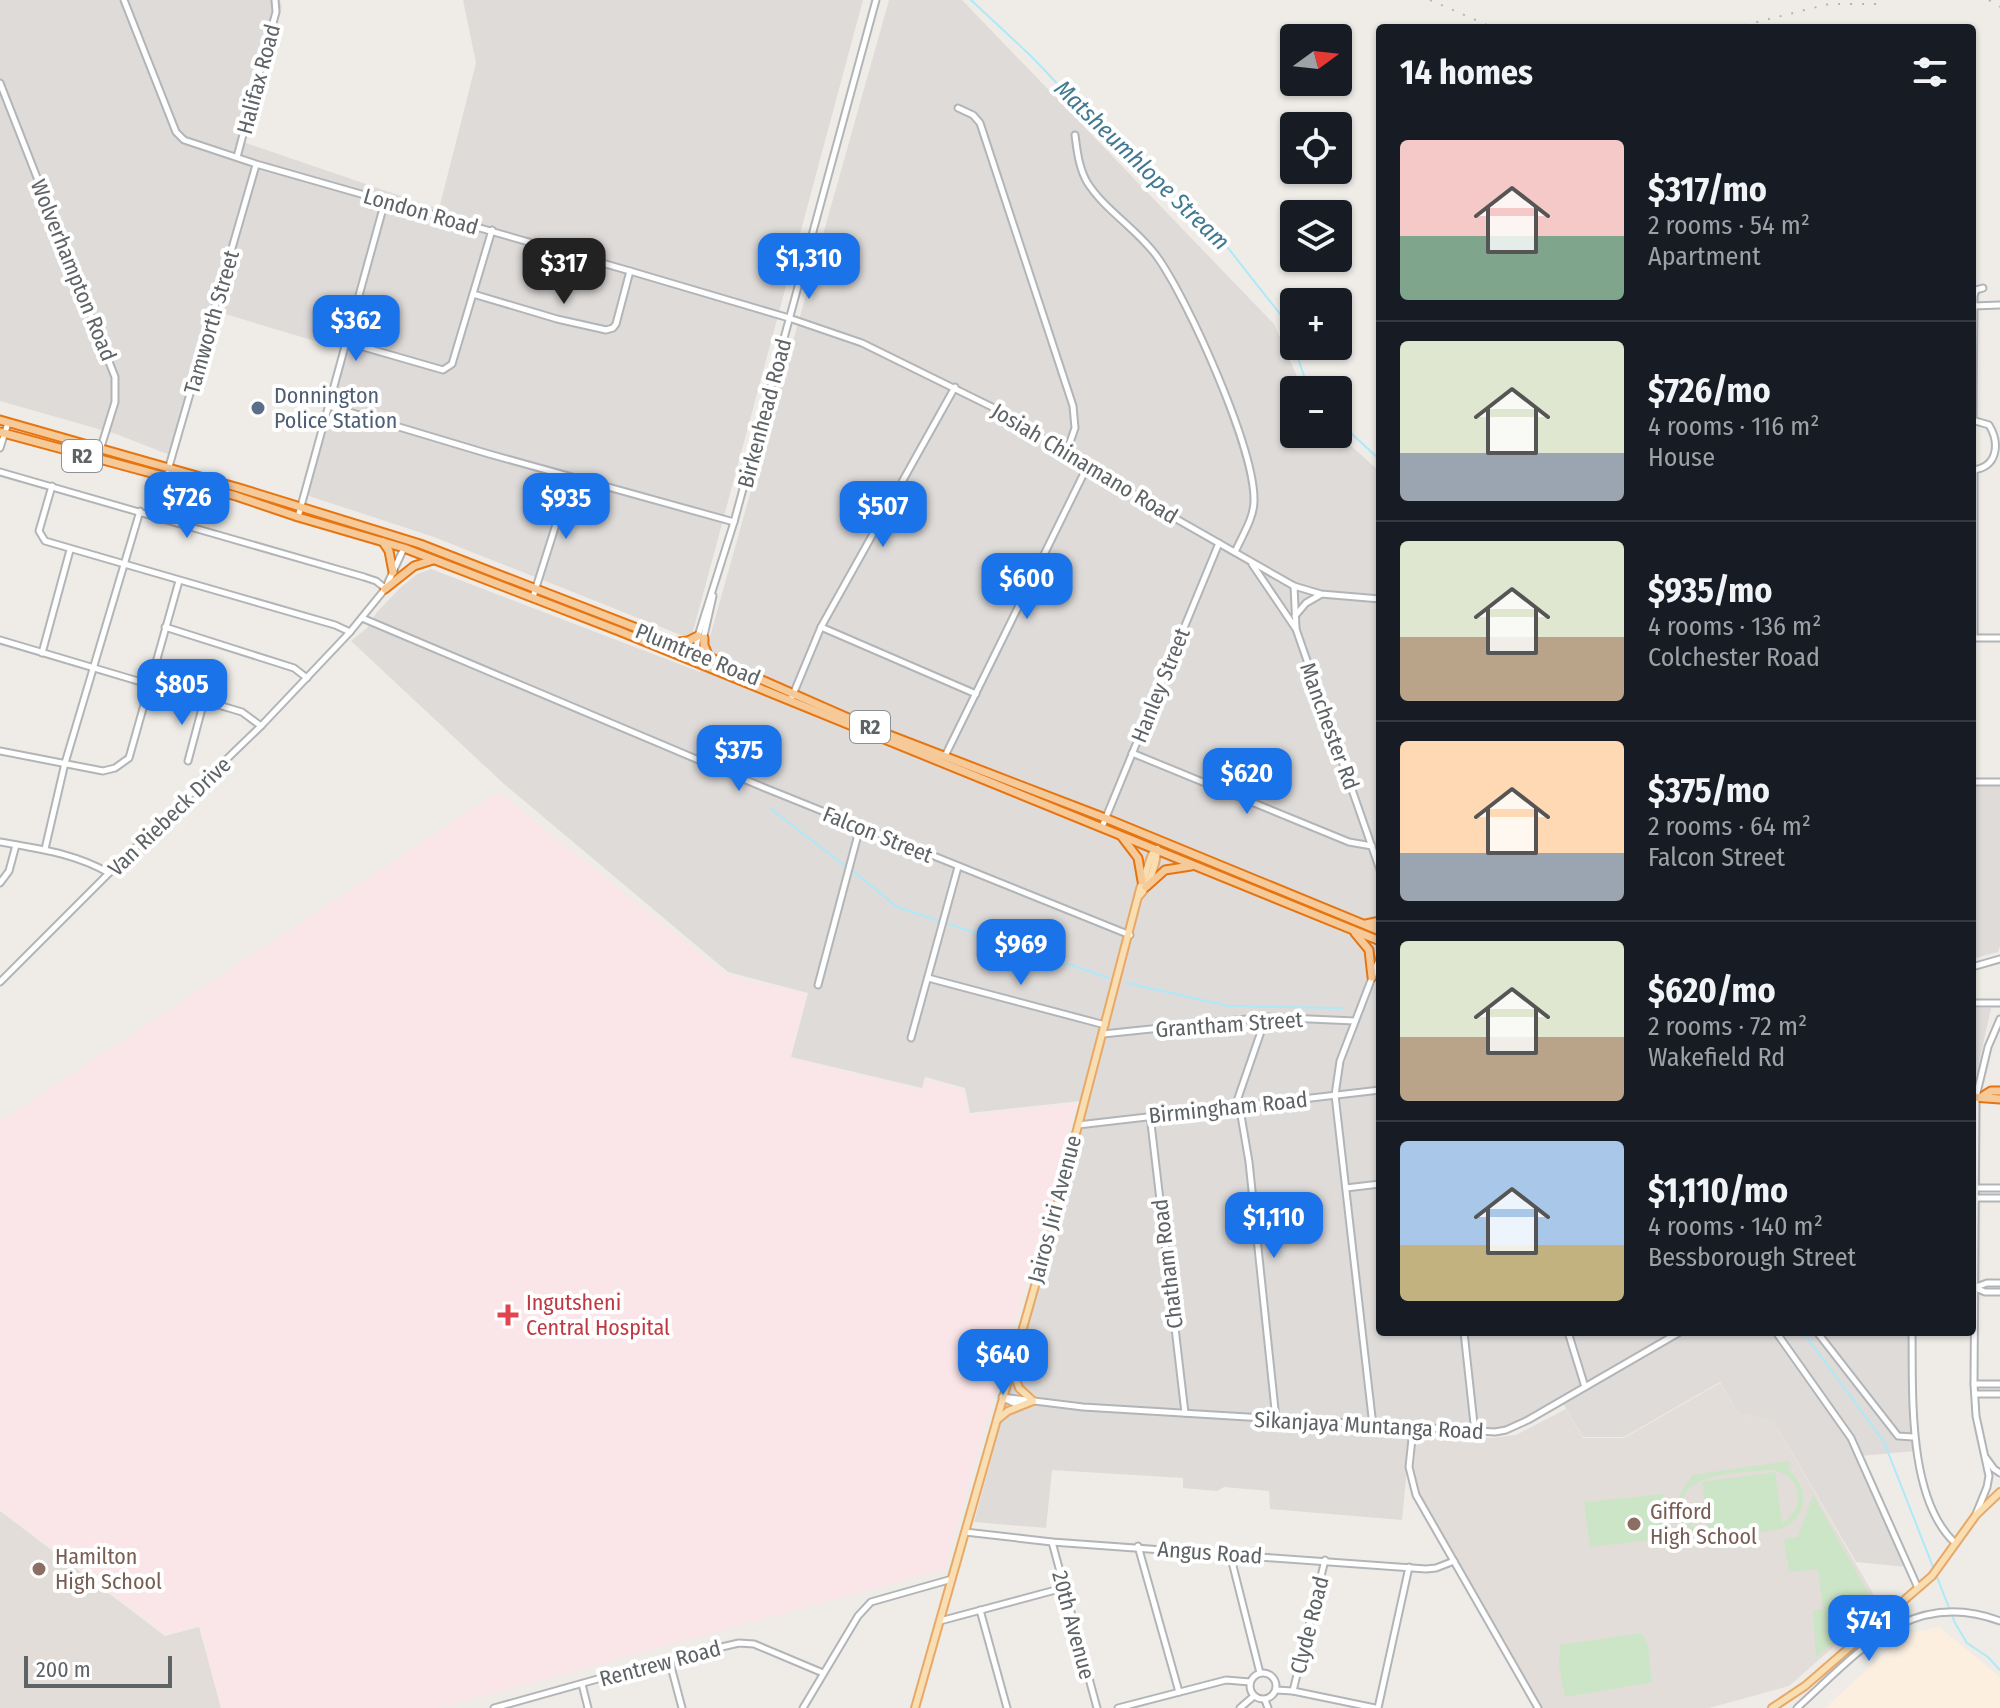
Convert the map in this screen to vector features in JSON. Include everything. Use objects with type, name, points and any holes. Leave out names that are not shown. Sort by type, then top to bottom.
[{"type":"highway","name":"Plumtree Road","points":[[4,421],[389,533],[534,592],[678,657],[792,697]]},
{"type":"highway","name":"Plumtree Road","points":[[2,433],[236,496],[404,548],[673,642],[943,761],[1376,939]]},
{"type":"highway","points":[[389,533],[404,548],[420,544]]},
{"type":"highway","points":[[383,542],[389,551],[393,572]]},
{"type":"highway","points":[[385,589],[414,566],[435,559]]},
{"type":"highway","points":[[673,642],[701,637],[709,657]]},
{"type":"highway","points":[[678,657],[696,651],[708,669]]},
{"type":"highway","name":"Plumtree Road","points":[[943,761],[1105,818],[1376,929]]},
{"type":"highway","points":[[1119,834],[1130,844],[1138,858],[1144,884],[1165,870],[1197,866]]},
{"type":"highway","points":[[1147,835],[1157,849],[1173,846]]},
{"type":"highway","points":[[1364,924],[1376,922]]},
{"type":"highway","points":[[1352,929],[1369,950],[1372,977]]},
{"type":"highway","points":[[1372,977],[1376,973]]},
{"type":"highway","points":[[1977,1097],[2000,1091]]},
{"type":"highway","points":[[1977,1097],[2000,1099]]},
{"type":"main road","points":[[1144,884],[1152,854],[1157,849]]},
{"type":"main road","name":"Jairos Jiri Avenue","points":[[915,1708],[1050,1233],[1144,884]]},
{"type":"main road","points":[[995,1423],[1008,1411],[1033,1401],[1019,1388],[1011,1364]]},
{"type":"main road","points":[[1772,1708],[1805,1686],[1932,1576],[1976,1515],[2000,1492]]},
{"type":"main road","points":[[1987,1504],[2000,1499]]},
{"type":"street","name":"London Road","points":[[124,0],[176,132],[184,140],[256,164],[789,318]]},
{"type":"street","name":"Halifax Road","points":[[237,157],[276,12],[275,0]]},
{"type":"street","name":"Birkenhead Road","points":[[696,651],[876,0]]},
{"type":"street","name":"Wolverhampton Road","points":[[0,83],[107,349],[115,377],[115,402],[97,460]]},
{"type":"street","points":[[958,108],[973,115],[980,123],[1073,406],[1075,428],[1067,451]]},
{"type":"street","points":[[1075,135],[1079,161],[1089,185],[1159,259],[1194,325],[1225,394],[1254,497],[1253,510],[1235,552]]},
{"type":"street","name":"Tamworth Street","points":[[165,479],[256,164]]},
{"type":"street","points":[[298,517],[385,201]]},
{"type":"street","points":[[346,342],[446,370],[452,364],[492,230]]},
{"type":"street","points":[[473,294],[606,330],[616,324],[630,271]]},
{"type":"street","points":[[1976,290],[1983,288]]},
{"type":"street","points":[[1976,306],[2000,305]]},
{"type":"street","name":"Josiah Chinamano Road","points":[[789,318],[862,343],[955,387],[1294,586],[1321,594],[1376,599]]},
{"type":"street","points":[[792,697],[821,627],[955,387]]},
{"type":"street","points":[[329,406],[734,522]]},
{"type":"street","points":[[1976,420],[1995,431],[1999,448],[1988,466],[1976,469]]},
{"type":"street","points":[[0,448],[4,421]]},
{"type":"street","points":[[943,761],[1088,465]]},
{"type":"street","points":[[0,472],[364,577],[376,581],[385,589]]},
{"type":"street","points":[[534,592],[571,477]]},
{"type":"street","points":[[52,486],[39,534],[45,541],[335,625],[350,632]]},
{"type":"street","points":[[45,849],[65,763],[140,511]]},
{"type":"street","name":"Hanley Street","points":[[1102,827],[1219,543]]},
{"type":"street","name":"Van Riebeck Drive","points":[[0,982],[261,726],[350,632],[385,589],[404,548]]},
{"type":"street","points":[[42,653],[70,550]]},
{"type":"street","points":[[1252,563],[1296,629]]},
{"type":"street","points":[[0,751],[103,771],[123,764],[129,758],[179,581]]},
{"type":"street","points":[[1294,586],[1296,629]]},
{"type":"street","points":[[1295,616],[1306,603],[1321,594]]},
{"type":"street","name":"Falcon Street","points":[[362,618],[860,827],[1130,935]]},
{"type":"street","points":[[165,627],[294,668],[307,678]]},
{"type":"street","points":[[821,627],[976,694]]},
{"type":"street","name":"Manchester Rd","points":[[1296,629],[1376,855]]},
{"type":"street","points":[[1976,638],[2000,638]]},
{"type":"street","points":[[0,640],[242,712],[261,726]]},
{"type":"street","points":[[188,761],[204,701]]},
{"type":"street","points":[[1132,753],[1349,842],[1372,846]]},
{"type":"street","points":[[1976,782],[2000,782]]},
{"type":"street","points":[[818,985],[860,827]]},
{"type":"street","points":[[0,842],[86,860],[109,873]]},
{"type":"street","points":[[0,883],[9,871],[16,845]]},
{"type":"street","points":[[911,1038],[958,867]]},
{"type":"street","points":[[1976,966],[2000,959]]},
{"type":"street","points":[[1373,1426],[1335,1095],[1336,1075],[1376,967]]},
{"type":"street","points":[[928,978],[1106,1025]]},
{"type":"street","points":[[1976,1003],[2000,1003]]},
{"type":"street","points":[[1266,1017],[1240,1089],[1239,1106],[1249,1162],[1276,1419]]},
{"type":"street","name":"Grantham Street","points":[[1103,1034],[1266,1017],[1355,1021]]},
{"type":"street","points":[[1976,1142],[1977,1097],[1988,1047],[2000,1019]]},
{"type":"street","name":"Birmingham Road","points":[[1077,1125],[1376,1090]]},
{"type":"street","name":"Chatham Road","points":[[1150,1115],[1185,1413]]},
{"type":"street","points":[[1346,1188],[1376,1184]]},
{"type":"street","points":[[1976,1188],[2000,1188]]},
{"type":"street","points":[[1976,1198],[2000,1198]]},
{"type":"street","points":[[1976,1286],[2000,1283]]},
{"type":"street","points":[[1976,1288],[2000,1292]]},
{"type":"street","points":[[1464,1336],[1475,1433]]},
{"type":"street","points":[[1569,1336],[1585,1387]]},
{"type":"street","name":"Sikanjaya Muntanga Road","points":[[1002,1397],[1475,1433],[1506,1430],[1673,1336]]},
{"type":"street","points":[[1779,1336],[1851,1438],[1918,1588]]},
{"type":"street","points":[[1820,1336],[1898,1436],[1913,1437]]},
{"type":"street","points":[[1912,1336],[1913,1437],[1936,1517],[1955,1543]]},
{"type":"street","points":[[1974,1336],[1976,1416],[1989,1476],[1976,1515]]},
{"type":"street","points":[[1974,1384],[2000,1384]]},
{"type":"street","points":[[1975,1394],[2000,1394]]},
{"type":"street","points":[[1413,1429],[1409,1467],[1413,1486],[1537,1706],[1528,1708]]},
{"type":"street","points":[[1984,1454],[2000,1473]]},
{"type":"street","name":"Angus Road","points":[[965,1532],[1052,1542],[1409,1567],[1436,1568],[1454,1561]]},
{"type":"street","name":"20th Avenue","points":[[1052,1542],[1097,1708]]},
{"type":"street","points":[[1138,1546],[1179,1692]]},
{"type":"street","points":[[1230,1554],[1260,1673]]},
{"type":"street","name":"Clyde Road","points":[[1293,1691],[1325,1560]]},
{"type":"street","points":[[1265,1700],[1276,1690],[1293,1691],[1376,1708],[1409,1567]]},
{"type":"street","points":[[803,1708],[858,1616],[871,1602],[952,1579]]},
{"type":"street","points":[[940,1621],[1063,1588]]},
{"type":"street","points":[[980,1610],[1007,1708]]},
{"type":"street","points":[[1797,1708],[1878,1636],[1911,1618],[1956,1610],[2000,1621]]},
{"type":"street","name":"Rentrew Road","points":[[497,1708],[731,1644],[746,1643],[823,1673]]},
{"type":"street","points":[[669,1659],[682,1708]]},
{"type":"street","points":[[1260,1673],[1250,1682],[1250,1690],[1254,1696],[1265,1700],[1268,1708]]},
{"type":"street","points":[[1260,1673],[1272,1675],[1276,1690]]},
{"type":"street","points":[[1118,1708],[1233,1678],[1250,1682]]},
{"type":"street","points":[[582,1684],[588,1708]]},
{"type":"street","points":[[1240,1708],[1254,1696]]},
{"type":"shaded area","points":[[0,0],[280,0],[282,7],[243,142],[439,209],[476,63],[463,0],[863,0],[691,639],[434,537],[306,495],[345,350],[212,310],[170,455],[116,434],[0,401]]},
{"type":"shaded area","points":[[889,0],[962,0],[1274,324],[1280,338],[1280,360],[1290,360],[1297,376],[1280,376],[1280,448],[1352,447],[1376,468],[1376,1336],[1914,1336],[1915,1451],[1860,1456],[1907,1567],[1856,1562],[1774,1422],[1738,1413],[1720,1382],[1624,1437],[1583,1437],[1561,1400],[1533,1416],[1494,1430],[1411,1427],[1402,1520],[1270,1509],[1269,1491],[1224,1487],[1217,1491],[1183,1488],[1183,1478],[1052,1470],[1046,1528],[974,1522],[1089,1100],[970,1113],[965,1088],[925,1077],[922,1088],[791,1057],[808,993],[728,972],[504,784],[351,641],[367,628],[377,612],[400,588],[417,574],[431,569],[700,672]]},
{"type":"shaded area","points":[[1976,786],[2000,786],[1998,952],[1976,958]]},
{"type":"shaded area","name":"Ingutsheni Central Hospital","points":[[498,792],[727,975],[806,994],[790,1058],[923,1090],[927,1080],[964,1090],[968,1115],[1077,1103],[945,1569],[440,1708],[221,1708],[200,1626],[166,1634],[0,1509],[0,1122]]},
{"type":"shaded area","points":[[1976,1008],[1991,1008],[1976,1077]]},
{"type":"shaded area","name":"Gifford High School","points":[[1720,1383],[1738,1413],[1774,1422],[1876,1599],[1872,1613],[1789,1686],[1709,1708],[1541,1708],[1418,1493],[1413,1479],[1416,1438],[1421,1434],[1491,1438],[1516,1435],[1566,1409],[1583,1438],[1624,1438]]},
{"type":"shaded area","name":"Hamilton High School","points":[[0,1511],[165,1636],[199,1627],[221,1708],[0,1708]]},
{"type":"shaded area","points":[[1939,1627],[2000,1677],[2000,1708],[1825,1708],[1906,1634]]},
{"type":"green space","points":[[1789,1461],[1790,1468],[1787,1469],[1802,1490],[1800,1514],[1787,1526],[1778,1529],[1703,1536],[1684,1526],[1679,1516],[1679,1498],[1692,1475]],"holes":[[[1768,1470],[1779,1472],[1793,1482],[1798,1498],[1792,1515],[1784,1522],[1775,1472],[1702,1482],[1709,1532],[1694,1527],[1686,1518],[1683,1500],[1688,1490],[1698,1482],[1727,1474]]]},
{"type":"green space","points":[[1663,1494],[1668,1538],[1590,1547],[1584,1502]]},
{"type":"green space","points":[[1813,1495],[1872,1600],[1869,1612],[1816,1657],[1813,1611],[1823,1609],[1818,1569],[1789,1572],[1784,1539],[1798,1537]]},
{"type":"green space","points":[[1642,1633],[1648,1646],[1652,1682],[1565,1697],[1559,1665],[1560,1645]]},
{"type":"waterway","name":"Matsheumhlope Stream","points":[[971,0],[1031,56],[1089,117],[1217,234],[1284,319],[1304,376]]},
{"type":"waterway","name":"Matsheumhlope Stream","points":[[1352,434],[1376,456]]},
{"type":"waterway","points":[[770,808],[844,865]]},
{"type":"waterway","points":[[853,871],[897,907],[939,921]]},
{"type":"waterway","points":[[949,924],[1109,978]]},
{"type":"waterway","points":[[1127,983],[1229,1006],[1343,1008]]},
{"type":"waterway","name":"Matsheumhlope Stream","points":[[1806,1336],[1884,1442],[1955,1623],[1967,1643],[1988,1657],[2000,1670]]},
{"type":"railway","points":[[1430,0],[1485,24]]},
{"type":"railway","points":[[1989,0],[2000,7]]},
{"type":"railway","points":[[1749,24],[1829,4],[1884,4]]},
{"type":"place","name":"Donnington Police Station","points":[[258,408]]},
{"type":"place","name":"Ingutsheni Central Hospital","points":[[508,1315]]},
{"type":"place","name":"Gifford High School","points":[[1634,1524]]},
{"type":"place","name":"Hamilton High School","points":[[39,1569]]}]
